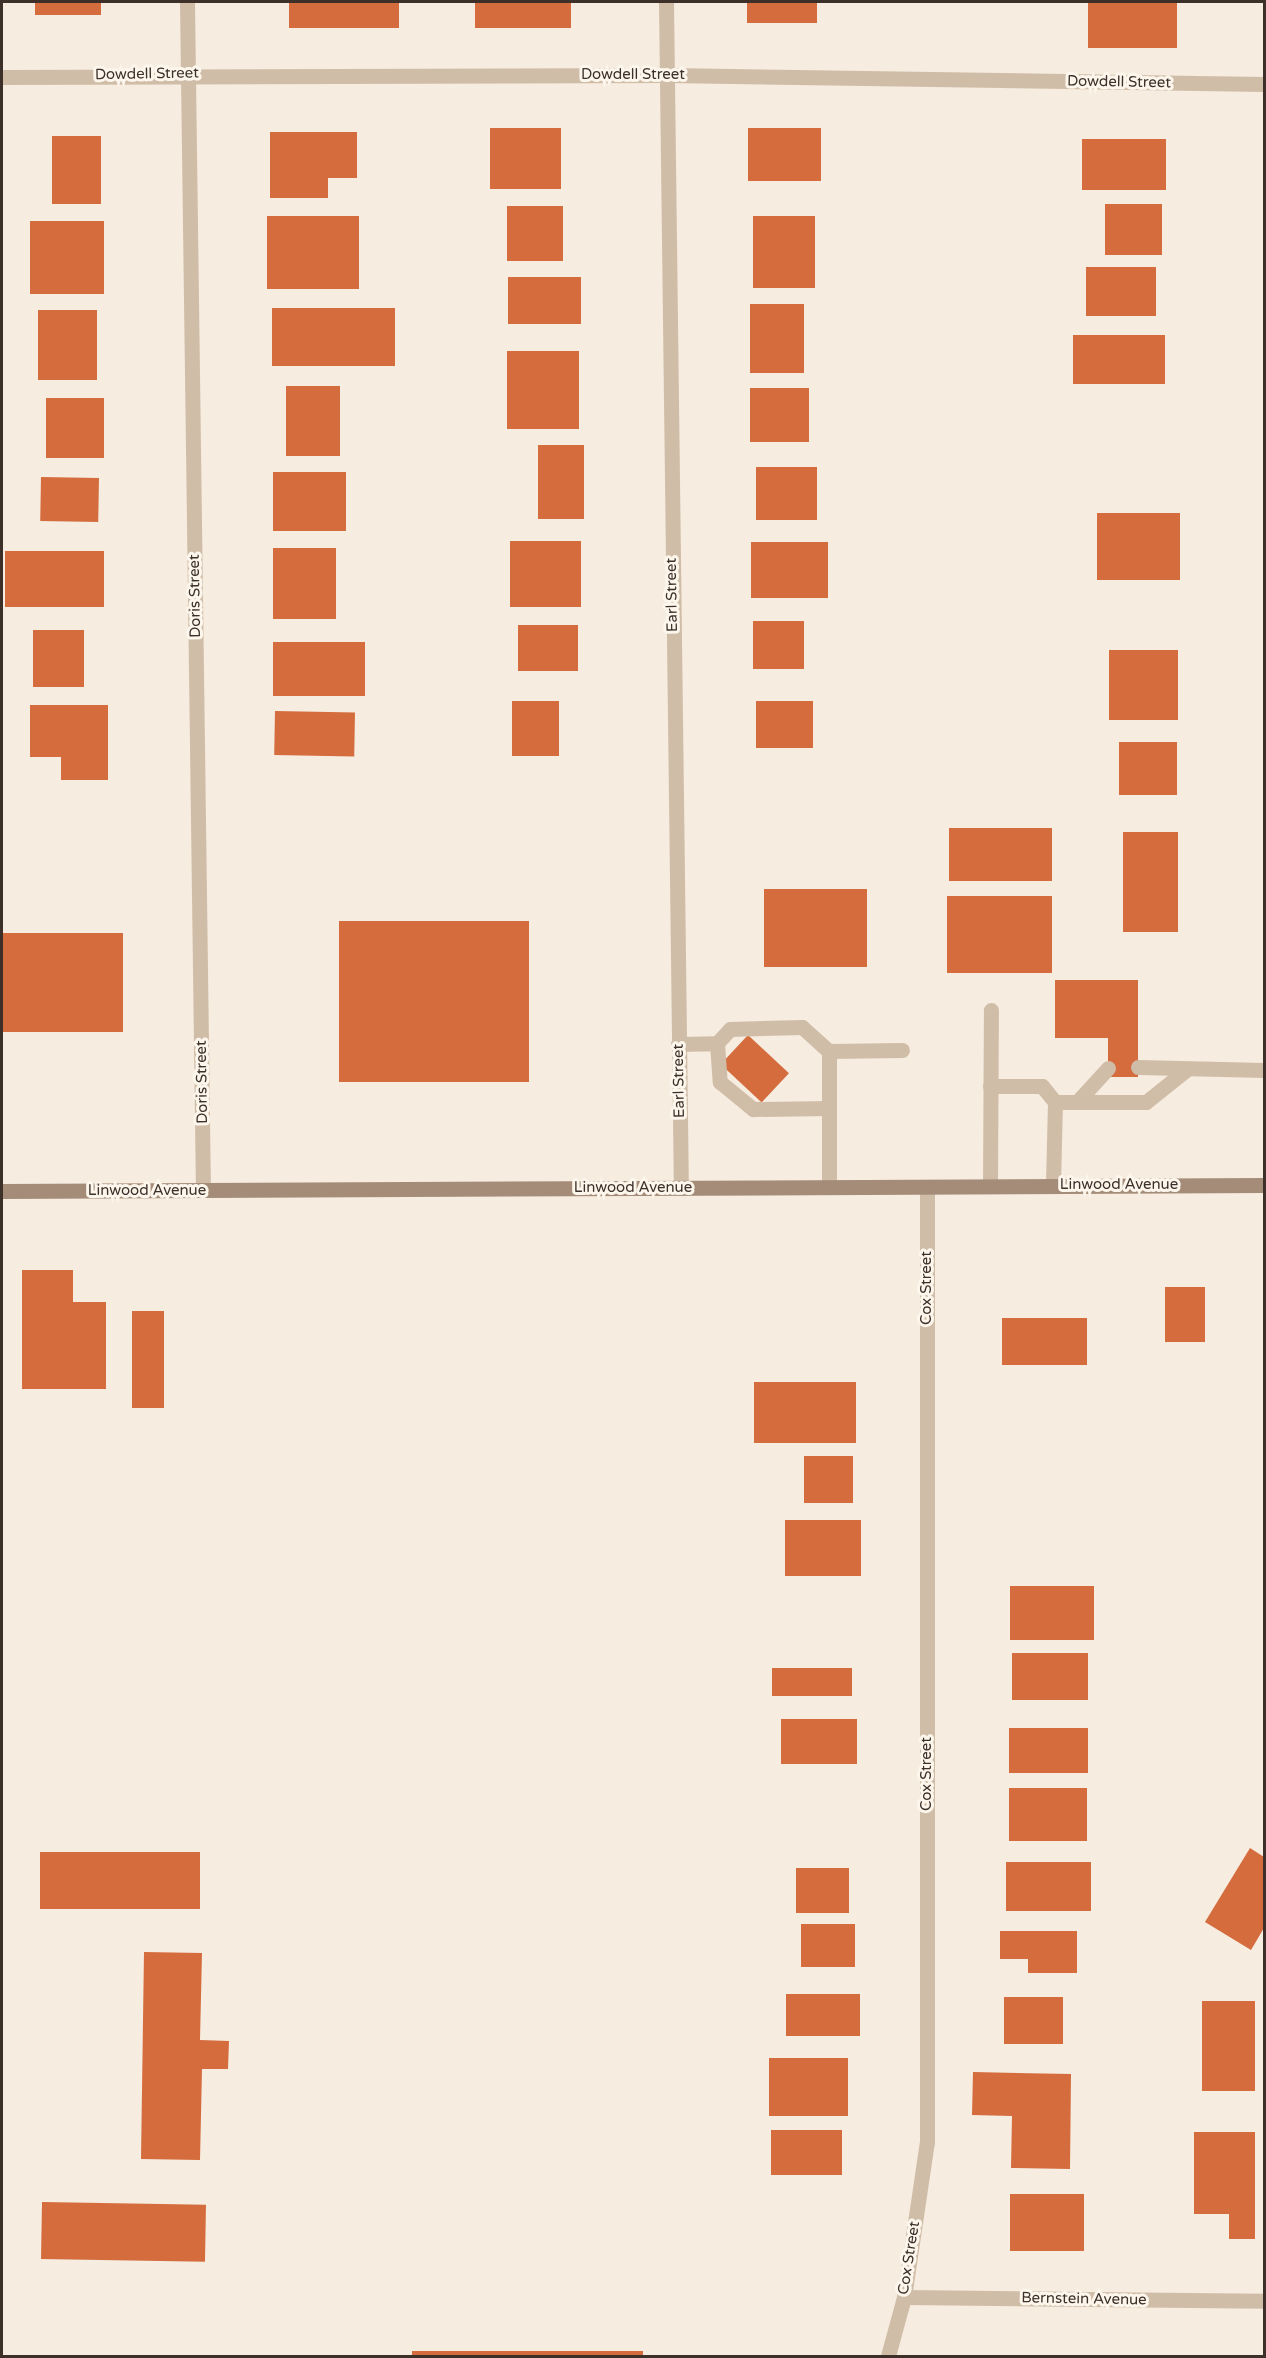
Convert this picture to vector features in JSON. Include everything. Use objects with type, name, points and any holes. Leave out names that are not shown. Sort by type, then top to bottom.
[{"type":"main road","name":"Linwood Avenue","points":[[2,1191],[1264,1185]]},
{"type":"street","name":"Doris Street","points":[[187,2],[203,1191]]},
{"type":"street","name":"Earl Street","points":[[666,2],[681,1188]]},
{"type":"street","name":"Dowdell Street","points":[[2,77],[188,74],[667,75],[1264,84]]},
{"type":"street","points":[[990,1186],[991,1010]]},
{"type":"street","points":[[678,1044],[717,1043],[730,1029],[802,1028],[829,1052],[902,1050]]},
{"type":"street","points":[[717,1043],[720,1082],[753,1109],[829,1108]]},
{"type":"street","points":[[829,1052],[829,1187]]},
{"type":"street","points":[[1138,1066],[1264,1070]]},
{"type":"street","points":[[1077,1102],[1108,1068]]},
{"type":"street","points":[[1055,1102],[1146,1102],[1187,1069]]},
{"type":"street","points":[[990,1086],[1042,1086],[1055,1102],[1053,1185]]},
{"type":"street","name":"Cox Street","points":[[888,2356],[904,2297],[927,2142],[927,1187]]},
{"type":"street","name":"Bernstein Avenue","points":[[904,2297],[1264,2301]]},
{"type":"building","points":[[35,2],[101,2],[101,15],[35,15]]},
{"type":"building","points":[[289,2],[399,2],[399,28],[289,28]]},
{"type":"building","points":[[475,2],[571,2],[571,28],[475,28]]},
{"type":"building","points":[[747,2],[817,2],[817,23],[747,23]]},
{"type":"building","points":[[1088,2],[1177,2],[1177,48],[1088,48]]},
{"type":"building","points":[[490,128],[561,128],[561,189],[490,189]]},
{"type":"building","points":[[748,128],[821,128],[821,181],[748,181]]},
{"type":"building","points":[[270,132],[357,132],[357,178],[328,178],[328,198],[270,198]]},
{"type":"building","points":[[52,136],[101,136],[101,204],[52,204]]},
{"type":"building","points":[[1082,139],[1166,139],[1166,190],[1082,190]]},
{"type":"building","points":[[1105,204],[1162,204],[1162,255],[1105,255]]},
{"type":"building","points":[[507,206],[563,206],[563,261],[507,261]]},
{"type":"building","points":[[267,216],[359,216],[359,289],[267,289]]},
{"type":"building","points":[[753,216],[815,216],[815,288],[753,288]]},
{"type":"building","points":[[30,221],[104,221],[104,294],[30,294]]},
{"type":"building","points":[[1086,267],[1156,267],[1156,316],[1086,316]]},
{"type":"building","points":[[508,277],[581,277],[581,324],[508,324]]},
{"type":"building","points":[[750,304],[804,304],[804,373],[750,373]]},
{"type":"building","points":[[272,308],[395,308],[395,366],[272,366]]},
{"type":"building","points":[[38,310],[97,310],[97,380],[38,380]]},
{"type":"building","points":[[1073,335],[1165,335],[1165,384],[1073,384]]},
{"type":"building","points":[[507,351],[579,351],[579,429],[507,429]]},
{"type":"building","points":[[286,386],[340,386],[340,456],[286,456]]},
{"type":"building","points":[[750,388],[809,388],[809,442],[750,442]]},
{"type":"building","points":[[46,398],[104,398],[104,458],[46,458]]},
{"type":"building","points":[[538,445],[584,445],[584,519],[538,519]]},
{"type":"building","points":[[756,467],[817,467],[817,520],[756,520]]},
{"type":"building","points":[[273,472],[346,472],[346,531],[273,531]]},
{"type":"building","points":[[41,477],[99,478],[98,522],[40,521]]},
{"type":"building","points":[[1097,513],[1180,513],[1180,580],[1097,580]]},
{"type":"building","points":[[510,541],[581,541],[581,607],[510,607]]},
{"type":"building","points":[[751,542],[828,542],[828,598],[751,598]]},
{"type":"building","points":[[273,548],[336,548],[336,619],[273,619]]},
{"type":"building","points":[[5,551],[104,551],[104,607],[5,607]]},
{"type":"building","points":[[753,621],[804,621],[804,669],[753,669]]},
{"type":"building","points":[[518,625],[578,625],[578,671],[518,671]]},
{"type":"building","points":[[33,630],[84,630],[84,687],[33,687]]},
{"type":"building","points":[[273,642],[365,642],[365,696],[273,696]]},
{"type":"building","points":[[1109,650],[1178,650],[1178,720],[1109,720]]},
{"type":"building","points":[[512,701],[559,701],[559,756],[512,756]]},
{"type":"building","points":[[756,701],[813,701],[813,748],[756,748]]},
{"type":"building","points":[[30,705],[108,705],[108,780],[61,780],[61,757],[30,757]]},
{"type":"building","points":[[275,711],[355,712],[354,756],[274,755]]},
{"type":"building","points":[[1119,742],[1177,742],[1177,795],[1119,795]]},
{"type":"building","points":[[949,828],[1052,828],[1052,881],[949,881]]},
{"type":"building","points":[[1123,832],[1178,832],[1178,932],[1123,932]]},
{"type":"building","points":[[764,889],[867,889],[867,967],[764,967]]},
{"type":"building","points":[[947,896],[1052,896],[1052,973],[947,973]]},
{"type":"building","points":[[339,921],[529,921],[529,1082],[339,1082]]},
{"type":"building","points":[[2,933],[123,933],[123,1032],[2,1032]]},
{"type":"building","points":[[1055,980],[1138,980],[1138,1077],[1108,1077],[1108,1038],[1055,1038]]},
{"type":"building","points":[[748,1035],[789,1073],[762,1102],[721,1064]]},
{"type":"building","points":[[22,1270],[73,1270],[73,1302],[106,1302],[106,1389],[22,1389]]},
{"type":"building","points":[[1165,1287],[1205,1287],[1205,1342],[1165,1342]]},
{"type":"building","points":[[132,1311],[164,1311],[164,1408],[132,1408]]},
{"type":"building","points":[[1002,1318],[1087,1318],[1087,1365],[1002,1365]]},
{"type":"building","points":[[754,1382],[856,1382],[856,1443],[754,1443]]},
{"type":"building","points":[[804,1456],[853,1456],[853,1503],[804,1503]]},
{"type":"building","points":[[785,1520],[861,1520],[861,1576],[785,1576]]},
{"type":"building","points":[[1010,1586],[1094,1586],[1094,1640],[1010,1640]]},
{"type":"building","points":[[1012,1653],[1088,1653],[1088,1700],[1012,1700]]},
{"type":"building","points":[[772,1668],[852,1668],[852,1696],[772,1696]]},
{"type":"building","points":[[781,1719],[857,1719],[857,1764],[781,1764]]},
{"type":"building","points":[[1009,1728],[1088,1728],[1088,1773],[1009,1773]]},
{"type":"building","points":[[1009,1788],[1087,1788],[1087,1841],[1009,1841]]},
{"type":"building","points":[[1250,1848],[1264,1857],[1264,1928],[1251,1950],[1205,1922]]},
{"type":"building","points":[[40,1852],[200,1852],[200,1909],[40,1909]]},
{"type":"building","points":[[1006,1862],[1091,1862],[1091,1911],[1006,1911]]},
{"type":"building","points":[[796,1868],[849,1868],[849,1913],[796,1913]]},
{"type":"building","points":[[801,1924],[855,1924],[855,1967],[801,1967]]},
{"type":"building","points":[[1000,1931],[1077,1931],[1077,1973],[1028,1973],[1028,1959],[1000,1959]]},
{"type":"building","points":[[144,1952],[202,1953],[200,2040],[229,2041],[228,2069],[202,2069],[200,2160],[141,2159]]},
{"type":"building","points":[[786,1994],[860,1994],[860,2036],[786,2036]]},
{"type":"building","points":[[1004,1997],[1063,1997],[1063,2044],[1004,2044]]},
{"type":"building","points":[[1202,2001],[1255,2001],[1255,2091],[1202,2091]]},
{"type":"building","points":[[769,2058],[848,2058],[848,2116],[769,2116]]},
{"type":"building","points":[[973,2072],[1071,2074],[1070,2169],[1011,2168],[1012,2116],[972,2115]]},
{"type":"building","points":[[771,2130],[842,2130],[842,2175],[771,2175]]},
{"type":"building","points":[[1194,2132],[1255,2132],[1255,2239],[1229,2239],[1229,2214],[1194,2214]]},
{"type":"building","points":[[1010,2194],[1084,2194],[1084,2251],[1010,2251]]},
{"type":"building","points":[[42,2202],[206,2205],[205,2262],[41,2259]]},
{"type":"building","points":[[412,2351],[643,2351],[643,2356],[412,2356]]}]
